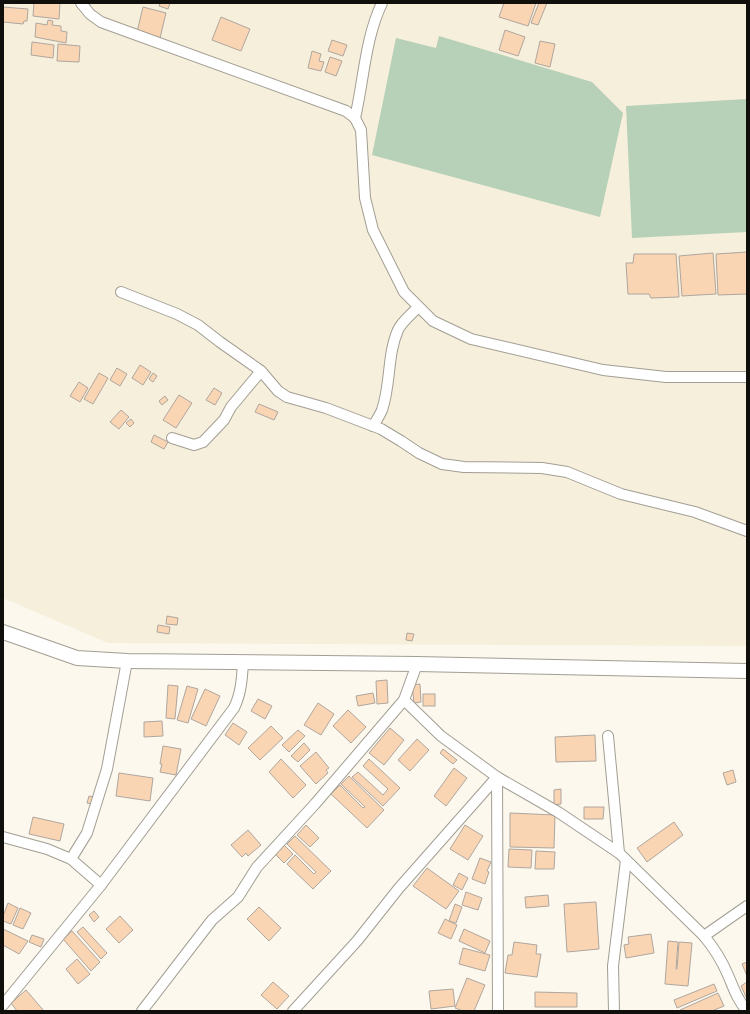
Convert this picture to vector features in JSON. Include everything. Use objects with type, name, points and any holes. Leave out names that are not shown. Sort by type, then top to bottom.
[{"type":"street","points":[[81,3],[90,14],[101,22],[346,111],[355,118],[361,130],[365,198],[373,230],[404,292],[433,321],[471,339],[602,370],[666,377],[747,377]]},
{"type":"street","points":[[355,118],[370,39],[382,3]]},
{"type":"street","points":[[121,292],[177,314],[198,325],[261,371],[278,391],[287,397],[326,408],[381,429],[401,440],[419,453],[442,464],[464,467],[542,468],[567,472],[621,494],[695,512],[747,531]]},
{"type":"street","points":[[373,426],[382,410],[394,342],[398,331],[402,323],[418,307]]},
{"type":"street","points":[[172,438],[194,445],[203,442],[224,420],[231,407],[261,371]]},
{"type":"street","points":[[3,632],[77,658],[127,661],[158,660],[417,664],[747,671]]},
{"type":"street","points":[[71,859],[87,834],[107,769],[127,661]]},
{"type":"street","points":[[3,1004],[102,885],[234,708],[240,692],[243,662]]},
{"type":"street","points":[[142,1011],[212,920],[238,897],[257,867],[315,804],[404,700],[417,664]]},
{"type":"street","points":[[404,700],[416,710],[441,736],[497,777],[558,812],[622,856],[704,936],[716,950],[739,1001],[747,1011]]},
{"type":"street","points":[[608,736],[622,856],[613,966],[614,1011]]},
{"type":"street","points":[[293,1011],[357,941],[399,888],[497,777]]},
{"type":"street","points":[[497,777],[498,1011]]},
{"type":"street","points":[[3,837],[71,859],[102,885]]},
{"type":"street","points":[[704,936],[747,906]]},
{"type":"shaded area","points":[[3,3],[747,3],[747,646],[108,643],[3,598]]},
{"type":"green space","points":[[439,36],[592,82],[623,113],[600,217],[372,155],[396,38],[436,48]]},
{"type":"green space","points":[[747,99],[747,232],[632,238],[626,106]]},
{"type":"building","points":[[34,3],[60,3],[59,19],[33,16]]},
{"type":"building","points":[[160,3],[170,3],[168,9],[159,6]]},
{"type":"building","points":[[504,3],[536,3],[528,26],[499,17]]},
{"type":"building","points":[[539,3],[547,3],[538,25],[531,23]]},
{"type":"building","points":[[3,7],[28,9],[27,21],[24,21],[23,24],[3,22]]},
{"type":"building","points":[[143,7],[166,13],[160,38],[137,32]]},
{"type":"building","points":[[221,17],[250,29],[241,51],[212,40]]},
{"type":"building","points":[[48,20],[53,21],[52,25],[61,26],[61,31],[67,32],[66,43],[35,37],[36,23],[47,25]]},
{"type":"building","points":[[505,30],[525,37],[518,56],[499,50]]},
{"type":"building","points":[[332,40],[347,45],[343,56],[328,51]]},
{"type":"building","points":[[540,41],[555,44],[550,67],[535,63]]},
{"type":"building","points":[[32,42],[54,45],[53,58],[31,55]]},
{"type":"building","points":[[58,44],[80,46],[79,62],[57,61]]},
{"type":"building","points":[[312,51],[321,54],[319,61],[324,62],[321,71],[308,68]]},
{"type":"building","points":[[330,57],[342,61],[336,76],[325,72]]},
{"type":"building","points":[[747,252],[747,294],[718,295],[716,254]]},
{"type":"building","points":[[713,253],[716,294],[682,296],[679,256]]},
{"type":"building","points":[[634,254],[676,254],[679,297],[651,298],[649,294],[628,294],[626,263],[633,263]]},
{"type":"building","points":[[140,365],[151,372],[143,385],[132,378]]},
{"type":"building","points":[[117,368],[127,374],[120,386],[110,380]]},
{"type":"building","points":[[99,373],[108,378],[93,404],[84,399]]},
{"type":"building","points":[[153,373],[157,376],[153,382],[149,379]]},
{"type":"building","points":[[79,382],[88,388],[80,402],[70,396]]},
{"type":"building","points":[[214,388],[222,393],[215,405],[206,400]]},
{"type":"building","points":[[179,395],[192,403],[176,428],[163,420]]},
{"type":"building","points":[[165,396],[168,400],[162,405],[159,401]]},
{"type":"building","points":[[259,404],[278,412],[274,420],[255,412]]},
{"type":"building","points":[[121,410],[129,417],[119,429],[110,422]]},
{"type":"building","points":[[131,419],[134,423],[130,427],[126,423]]},
{"type":"building","points":[[154,435],[168,442],[164,449],[151,442]]},
{"type":"building","points":[[167,616],[178,618],[177,625],[166,624]]},
{"type":"building","points":[[158,625],[170,627],[169,634],[157,632]]},
{"type":"building","points":[[407,633],[414,634],[412,641],[406,640]]},
{"type":"building","points":[[387,680],[388,703],[377,704],[376,681]]},
{"type":"building","points":[[420,684],[421,702],[414,703],[412,685]]},
{"type":"building","points":[[168,685],[178,686],[175,719],[166,718]]},
{"type":"building","points":[[187,686],[198,689],[188,723],[177,720]]},
{"type":"building","points":[[205,689],[220,696],[206,726],[191,719]]},
{"type":"building","points":[[373,693],[375,703],[358,706],[356,696]]},
{"type":"building","points":[[423,694],[435,694],[435,706],[423,706]]},
{"type":"building","points":[[258,699],[272,706],[265,719],[251,711]]},
{"type":"building","points":[[318,703],[334,714],[321,735],[304,725]]},
{"type":"building","points":[[348,710],[366,727],[351,743],[333,726]]},
{"type":"building","points":[[162,721],[163,736],[144,737],[144,722]]},
{"type":"building","points":[[233,723],[247,732],[239,745],[225,735]]},
{"type":"building","points":[[271,726],[283,738],[260,760],[248,748]]},
{"type":"building","points":[[390,728],[404,740],[384,765],[369,753]]},
{"type":"building","points":[[298,730],[305,736],[289,752],[282,745]]},
{"type":"building","points":[[595,735],[596,761],[556,762],[555,737]]},
{"type":"building","points":[[417,739],[429,750],[410,771],[398,760]]},
{"type":"building","points":[[304,743],[310,750],[298,762],[291,756]]},
{"type":"building","points":[[163,746],[181,749],[176,775],[160,772]]},
{"type":"building","points":[[443,749],[457,760],[453,764],[440,753]]},
{"type":"building","points":[[316,752],[329,768],[326,770],[328,773],[316,784],[300,766]]},
{"type":"building","points":[[281,759],[306,785],[293,798],[269,772]]},
{"type":"building","points":[[369,759],[400,788],[383,806],[352,777],[358,772],[383,795],[388,789],[363,766]]},
{"type":"building","points":[[454,768],[467,778],[446,806],[434,796]]},
{"type":"building","points":[[733,770],[736,782],[727,785],[723,773]]},
{"type":"building","points":[[119,773],[153,778],[150,801],[116,796]]},
{"type":"building","points":[[349,776],[384,810],[367,828],[331,794],[340,785],[363,808],[365,807],[341,784]]},
{"type":"building","points":[[561,789],[561,804],[554,805],[554,790]]},
{"type":"building","points":[[89,796],[94,797],[92,804],[87,803]]},
{"type":"building","points":[[584,807],[604,807],[603,819],[584,819]]},
{"type":"building","points":[[510,813],[555,815],[554,848],[510,847]]},
{"type":"building","points":[[33,817],[64,824],[60,841],[29,834]]},
{"type":"building","points":[[674,822],[683,835],[647,862],[637,848]]},
{"type":"building","points":[[306,825],[319,838],[310,847],[297,835]]},
{"type":"building","points":[[465,825],[483,836],[468,860],[450,849]]},
{"type":"building","points":[[248,830],[261,845],[248,856],[246,853],[242,857],[231,845]]},
{"type":"building","points":[[295,836],[331,871],[313,889],[287,864],[295,855],[314,874],[316,872],[287,844]]},
{"type":"building","points":[[283,844],[293,854],[284,863],[274,853]]},
{"type":"building","points":[[509,849],[532,850],[531,868],[508,867]]},
{"type":"building","points":[[536,851],[555,852],[554,869],[535,869]]},
{"type":"building","points":[[480,858],[491,862],[487,871],[489,872],[485,884],[472,879]]},
{"type":"building","points":[[427,868],[459,891],[446,909],[413,886]]},
{"type":"building","points":[[459,873],[468,878],[462,890],[453,885]]},
{"type":"building","points":[[466,892],[482,898],[478,910],[462,905]]},
{"type":"building","points":[[548,895],[549,906],[526,908],[525,897]]},
{"type":"building","points":[[596,902],[599,949],[567,952],[564,904]]},
{"type":"building","points":[[8,903],[18,908],[11,924],[3,921],[3,916]]},
{"type":"building","points":[[455,904],[462,907],[456,923],[449,921]]},
{"type":"building","points":[[259,907],[281,928],[269,941],[247,919]]},
{"type":"building","points":[[20,908],[31,913],[23,929],[13,925]]},
{"type":"building","points":[[94,911],[99,917],[94,922],[89,915]]},
{"type":"building","points":[[120,916],[133,930],[119,943],[106,929]]},
{"type":"building","points":[[445,919],[457,925],[451,939],[438,933]]},
{"type":"building","points":[[83,927],[107,953],[101,959],[77,932]]},
{"type":"building","points":[[3,929],[28,941],[19,954],[3,945]]},
{"type":"building","points":[[464,929],[490,941],[485,953],[459,941]]},
{"type":"building","points":[[72,931],[100,962],[91,971],[63,939]]},
{"type":"building","points":[[651,934],[654,953],[626,958],[624,945],[629,944],[628,937]]},
{"type":"building","points":[[32,935],[44,939],[41,947],[29,942]]},
{"type":"building","points":[[668,941],[678,942],[676,969],[679,942],[692,943],[688,986],[665,984]]},
{"type":"building","points":[[514,942],[537,945],[536,954],[541,954],[537,977],[505,973],[508,955],[512,955]]},
{"type":"building","points":[[463,948],[490,955],[485,971],[459,964]]},
{"type":"building","points":[[77,959],[90,974],[78,984],[66,969]]},
{"type":"building","points":[[747,962],[747,976],[742,964]]},
{"type":"building","points":[[467,978],[485,985],[474,1011],[463,1011],[455,1008]]},
{"type":"building","points":[[273,982],[289,996],[277,1009],[261,995]]},
{"type":"building","points":[[747,982],[747,999],[741,986]]},
{"type":"building","points":[[714,984],[717,991],[677,1008],[674,1000]]},
{"type":"building","points":[[453,989],[455,1006],[431,1009],[429,991]]},
{"type":"building","points":[[26,990],[44,1011],[17,1011],[11,1003]]},
{"type":"building","points":[[535,992],[577,993],[577,1007],[535,1007]]},
{"type":"building","points":[[718,993],[724,1006],[712,1011],[680,1010]]}]
